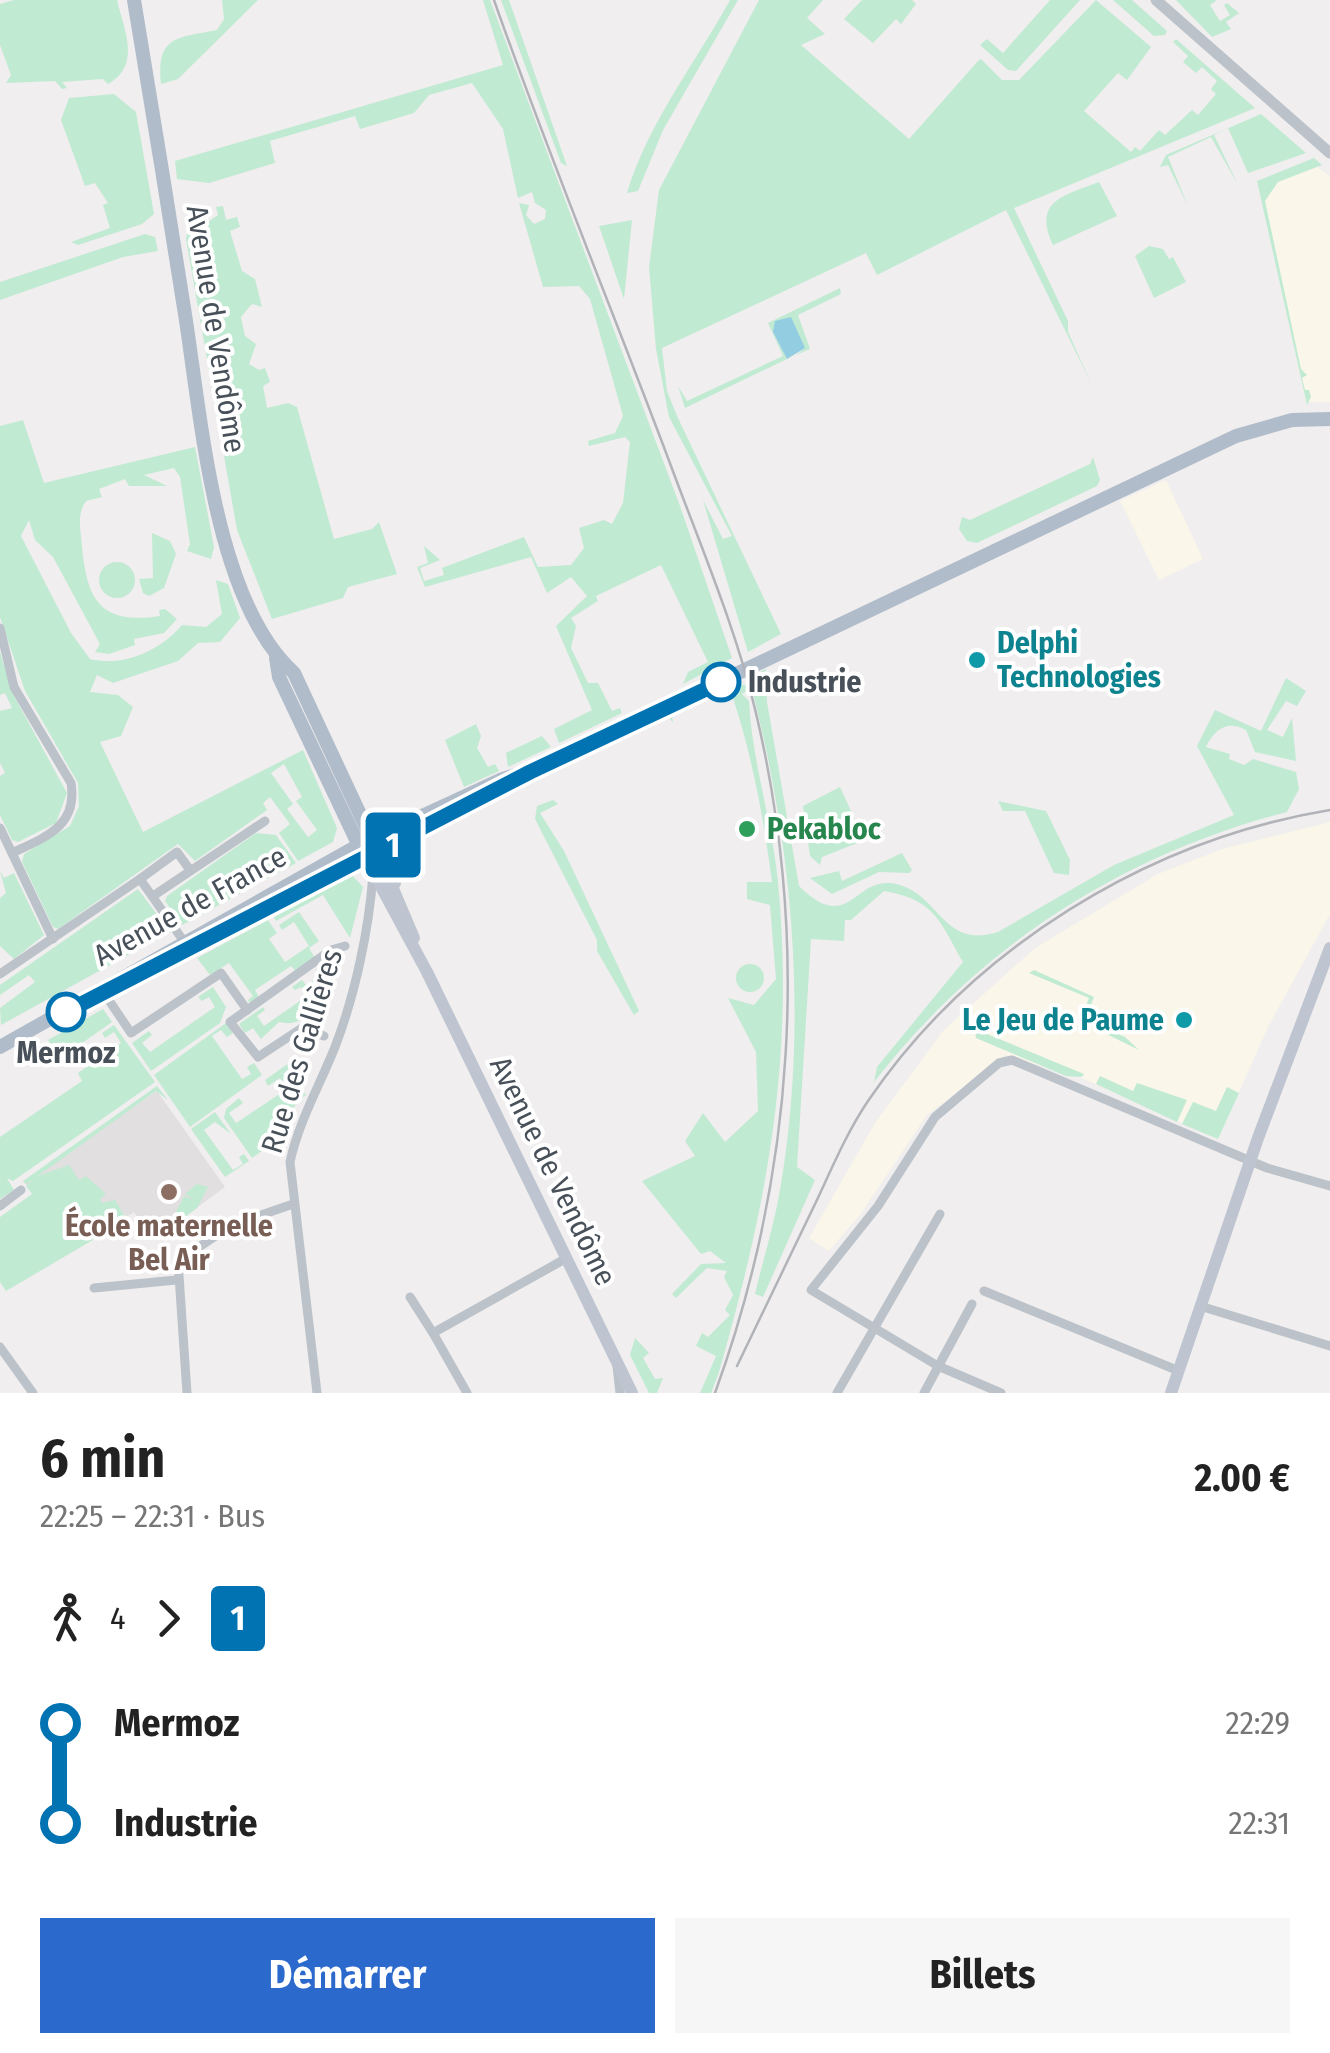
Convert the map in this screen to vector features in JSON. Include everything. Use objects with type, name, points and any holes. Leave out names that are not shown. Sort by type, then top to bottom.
[{"type":"main road","name":"Avenue de Vendôme","points":[[134,0],[216,504],[234,568],[276,657],[294,673],[383,896],[427,972],[632,1393]]},
{"type":"main road","points":[[369,854],[530,772],[1236,436],[1292,420],[1330,419]]},
{"type":"main road","points":[[369,854],[500,780],[530,772]]},
{"type":"main road","points":[[383,896],[401,841]]},
{"type":"main road","name":"Avenue de Vendôme","points":[[369,854],[383,896]]},
{"type":"main road","name":"Avenue de France","points":[[2,1042],[369,854]]},
{"type":"main road","points":[[1171,1393],[1251,1160],[1330,949]]},
{"type":"street","points":[[1156,0],[1330,153]]},
{"type":"street","points":[[0,628],[14,687],[71,782],[74,798],[63,826],[12,853]]},
{"type":"street","points":[[153,896],[265,821]]},
{"type":"street","points":[[0,828],[53,938]]},
{"type":"street","points":[[0,958],[4,971],[177,852],[190,870]]},
{"type":"street","points":[[140,879],[186,946]]},
{"type":"street","name":"Rue des Gallières","points":[[317,1393],[290,1162],[296,1136],[336,1045],[383,896]]},
{"type":"street","points":[[324,1036],[302,1028],[258,1057],[230,1022],[331,950],[345,946]]},
{"type":"street","points":[[103,991],[131,1034],[221,974],[247,1010]]},
{"type":"street","points":[[1001,1393],[938,1366],[811,1290],[878,1206],[935,1117],[994,1067],[1012,1060],[1251,1160],[1330,1186]]},
{"type":"street","points":[[0,1206],[22,1190]]},
{"type":"street","points":[[187,1393],[181,1289],[176,1280],[178,1261],[232,1225],[294,1204]]},
{"type":"street","points":[[837,1393],[940,1214]]},
{"type":"street","points":[[433,1334],[566,1259]]},
{"type":"street","points":[[94,1288],[176,1280]]},
{"type":"street","points":[[984,1291],[1179,1371]]},
{"type":"street","points":[[410,1296],[467,1393]]},
{"type":"street","points":[[924,1393],[972,1304]]},
{"type":"street","points":[[1200,1306],[1330,1346]]},
{"type":"street","points":[[2,1354],[33,1393]]},
{"type":"street","points":[[618,1363],[615,1379],[620,1393]]},
{"type":"shaded area","points":[[1310,162],[1330,176],[1330,402],[1306,402],[1259,183]]},
{"type":"shaded area","points":[[1166,480],[1203,559],[1159,580],[1120,501]]},
{"type":"shaded area","points":[[1330,822],[1330,914],[1268,1027],[1218,1139],[1082,1078],[1005,1055],[927,1115],[862,1212],[829,1251],[809,1238],[875,1123],[943,1031],[1035,948],[1158,874],[1222,849]]},
{"type":"shaded area","points":[[157,1091],[225,1187],[153,1240],[134,1212],[77,1248],[23,1181]]},
{"type":"green space","points":[[14,0],[117,0],[128,46],[125,67],[108,84],[103,79],[62,82],[67,88],[62,89],[55,81],[6,83],[11,75],[0,45],[0,4]]},
{"type":"green space","points":[[222,0],[258,0],[178,79],[161,84],[160,68],[166,48],[180,38],[217,30],[224,19]]},
{"type":"green space","points":[[483,0],[490,0],[680,506],[732,658],[683,684],[688,672],[708,662],[661,565],[596,596],[598,601],[571,618],[576,626],[571,648],[588,683],[598,683],[612,711],[620,708],[622,713],[559,743],[554,729],[592,710],[556,626],[587,596],[571,577],[547,593],[531,557],[425,587],[417,567],[428,563],[424,546],[440,560],[420,568],[424,581],[444,575],[442,568],[524,537],[538,567],[571,565],[584,548],[579,528],[604,520],[612,524],[623,503],[630,442],[625,437],[589,446],[588,441],[615,433],[623,416],[590,299],[579,286],[543,287],[519,203],[529,205],[526,215],[534,224],[545,219],[546,210],[535,203],[532,192],[518,198],[503,129],[472,83],[429,95],[414,113],[360,129],[355,116],[270,141],[275,163],[209,183],[177,179],[175,161],[503,65]]},
{"type":"green space","points":[[501,0],[509,0],[567,166],[561,163]]},
{"type":"green space","points":[[730,0],[738,0],[663,130],[638,191],[627,193],[647,142]]},
{"type":"green space","points":[[759,0],[823,0],[807,18],[825,34],[801,45],[909,139],[978,61],[981,59],[1002,80],[1019,80],[1096,0],[1151,47],[1127,80],[1118,73],[1084,111],[1131,152],[1135,147],[1140,151],[1159,130],[1165,135],[1192,110],[1198,115],[1216,94],[1211,89],[1217,81],[1202,67],[1196,73],[1183,62],[1188,56],[1173,42],[1176,39],[1255,108],[1014,208],[1068,321],[1068,332],[1091,383],[1006,210],[877,275],[866,253],[662,348],[667,391],[677,416],[781,634],[748,652],[703,500],[723,539],[732,536],[669,417],[656,349],[649,267],[659,190]]},
{"type":"green space","points":[[862,0],[912,0],[916,4],[901,24],[896,19],[873,43],[844,19]]},
{"type":"green space","points":[[1050,0],[1080,0],[1016,71],[1008,70],[980,45],[987,39],[1003,53]]},
{"type":"green space","points":[[1113,0],[1132,0],[1167,31],[1165,35],[1154,36]]},
{"type":"green space","points":[[1176,0],[1217,0],[1210,5],[1220,21],[1230,15],[1224,5],[1227,3],[1239,13],[1226,22],[1231,29],[1212,37]]},
{"type":"green space","points":[[114,94],[136,112],[154,214],[142,224],[78,245],[71,242],[110,228],[103,205],[108,203],[95,183],[85,186],[61,120],[69,98]]},
{"type":"green space","points":[[1261,114],[1306,153],[1248,173],[1228,128]]},
{"type":"green space","points":[[1224,130],[1214,135],[1238,185],[1211,137],[1168,157],[1188,206],[1168,165],[1160,167],[1166,155]]},
{"type":"green space","points":[[1314,158],[1322,165],[1278,182],[1265,201],[1301,369],[1307,375],[1302,378],[1311,397],[1307,405],[1257,181]]},
{"type":"green space","points":[[1099,182],[1117,216],[1053,245],[1048,230],[1049,209],[1063,196]]},
{"type":"green space","points":[[223,206],[226,220],[237,217],[240,227],[230,231],[242,271],[255,279],[262,307],[252,304],[241,317],[245,336],[256,344],[249,364],[259,370],[265,368],[270,382],[263,386],[267,408],[288,403],[297,407],[334,539],[372,529],[379,522],[397,574],[348,587],[343,598],[272,619],[237,530],[186,239],[188,227],[193,232],[218,215],[216,207]]},
{"type":"green space","points":[[632,220],[624,299],[599,226]]},
{"type":"green space","points":[[145,234],[155,237],[158,251],[123,257],[0,300],[0,282]]},
{"type":"green space","points":[[1149,246],[1163,249],[1169,259],[1173,257],[1186,282],[1154,298],[1135,256]]},
{"type":"green space","points":[[840,288],[841,294],[798,315],[810,349],[796,355],[805,348],[773,332],[787,359],[685,408],[678,386],[687,401],[783,356],[768,323]]},
{"type":"green space","points":[[23,420],[44,483],[195,447],[214,547],[211,559],[187,551],[190,544],[180,477],[174,468],[144,475],[167,486],[129,486],[125,479],[99,489],[102,497],[86,501],[80,517],[84,566],[93,595],[101,605],[124,617],[160,616],[159,610],[165,609],[177,619],[164,633],[134,639],[135,645],[109,654],[95,652],[100,644],[53,557],[35,540],[29,520],[21,536],[71,633],[90,659],[128,659],[152,649],[182,625],[206,627],[222,614],[216,580],[228,584],[240,618],[220,642],[198,643],[178,661],[113,683],[97,675],[90,692],[118,695],[133,707],[121,736],[100,742],[143,832],[303,750],[337,828],[333,842],[298,861],[279,833],[290,824],[270,797],[263,803],[267,810],[195,861],[178,844],[58,929],[53,927],[22,862],[24,854],[70,826],[79,806],[78,783],[25,691],[0,617],[0,426]],"holes":[[[284,764],[302,797],[296,801],[317,830],[308,837],[287,809],[293,804],[271,773]]]},
{"type":"green space","points":[[1093,457],[1100,480],[1097,486],[977,543],[967,541],[959,529],[962,517],[970,520],[1090,464]]},
{"type":"green space","points":[[152,533],[170,541],[176,554],[164,588],[149,596],[143,593],[139,579],[153,578]]},
{"type":"green space","points":[[117,562],[130,567],[135,580],[130,593],[117,598],[104,593],[99,580],[104,567]]},
{"type":"green space","points":[[0,652],[13,694],[67,793],[56,823],[18,842],[12,840],[0,815],[0,776],[5,773],[0,763],[0,711],[12,708],[5,693],[0,695]]},
{"type":"green space","points":[[766,669],[767,702],[799,886],[831,906],[842,905],[884,883],[900,885],[914,891],[954,928],[980,935],[998,932],[1114,865],[1234,815],[1197,746],[1215,710],[1261,731],[1286,678],[1306,691],[1297,706],[1286,701],[1267,730],[1283,737],[1292,718],[1296,761],[1255,752],[1246,730],[1233,726],[1218,731],[1206,747],[1230,754],[1229,759],[1244,765],[1253,759],[1296,772],[1299,789],[1287,812],[1167,853],[1058,912],[960,988],[874,1082],[877,1067],[963,962],[934,914],[914,900],[884,891],[851,920],[845,920],[844,941],[811,939],[797,1167],[815,1180],[763,1297],[755,1294],[778,1203],[789,1126],[795,997],[786,868],[749,678]]},
{"type":"green space","points":[[737,684],[746,685],[747,691],[742,694],[749,701],[775,859],[783,1009],[773,1130],[751,1249],[719,1372],[711,1393],[700,1393],[716,1356],[696,1346],[702,1333],[708,1337],[730,1315],[725,1310],[733,1295],[724,1277],[727,1271],[707,1268],[676,1298],[672,1294],[701,1264],[726,1263],[710,1251],[701,1254],[642,1181],[695,1156],[685,1141],[703,1113],[725,1142],[758,1111],[756,1052],[728,998],[754,1005],[776,979],[770,905],[747,899],[747,882],[772,882],[751,763],[733,698],[725,699],[721,693],[672,715],[673,723],[668,716]]},
{"type":"green space","points":[[476,724],[481,736],[477,748],[488,767],[495,764],[499,771],[464,787],[445,740]]},
{"type":"green space","points":[[542,736],[551,747],[508,767],[506,753]]},
{"type":"green space","points":[[840,787],[855,820],[848,824],[854,837],[862,834],[865,840],[822,857],[820,865],[810,856],[803,806]]},
{"type":"green space","points":[[553,800],[558,804],[540,813],[564,851],[639,1011],[634,1015],[597,951],[597,940],[535,819],[537,806]]},
{"type":"green space","points":[[998,801],[1046,811],[1070,860],[1069,875],[1054,873],[1025,811],[1003,811]]},
{"type":"green space","points":[[256,833],[276,835],[296,863],[182,925],[165,901],[167,896]]},
{"type":"green space","points":[[902,853],[912,870],[909,873],[879,872],[832,894],[810,878],[839,871],[842,881]]},
{"type":"green space","points":[[0,871],[4,878],[14,873],[44,935],[14,959],[0,946],[0,898],[6,893]]},
{"type":"green space","points":[[351,874],[363,887],[350,938],[323,895],[276,921],[272,914]]},
{"type":"green space","points":[[138,889],[170,932],[1,1025],[0,1008],[35,982],[29,975],[0,995],[0,985]]},
{"type":"green space","points":[[299,912],[319,941],[309,948],[315,958],[296,971],[291,966],[255,990],[259,997],[253,1002],[247,1001],[253,996],[229,963],[210,975],[197,958],[268,920],[277,933],[269,939],[285,962],[309,946],[294,922],[282,930],[279,925]]},
{"type":"green space","points":[[750,964],[760,968],[764,978],[760,988],[750,992],[740,988],[736,978],[740,968]]},
{"type":"green space","points":[[320,967],[323,971],[311,1008],[299,1021],[279,1022],[261,1039],[253,1028],[245,1033],[239,1024],[263,1007],[265,1010],[257,1016],[264,1026],[307,996],[301,987],[292,987],[302,980],[306,985],[320,976],[316,970]]},
{"type":"green space","points":[[1034,970],[1094,997],[1085,1020],[1125,1037],[1139,1050],[1084,1023],[1077,1028],[1089,998],[1029,973]]},
{"type":"green space","points":[[213,987],[226,1007],[220,1023],[151,1071],[132,1043],[149,1031],[152,1035],[142,1043],[150,1052],[215,1007],[209,997],[202,1001],[198,997]]},
{"type":"green space","points":[[103,1009],[112,1022],[61,1058],[48,1040]]},
{"type":"green space","points":[[226,1023],[233,1033],[227,1037],[221,1030],[212,1036],[242,1079],[251,1074],[247,1067],[254,1063],[262,1075],[190,1127],[154,1075]]},
{"type":"green space","points":[[114,1025],[155,1082],[13,1181],[7,1178],[14,1190],[0,1199],[0,1137],[82,1081],[78,1073],[121,1043],[114,1032],[105,1038],[102,1033]]},
{"type":"green space","points":[[975,1029],[1084,1074],[1066,1076],[976,1038]]},
{"type":"green space","points":[[296,1058],[293,1074],[279,1073],[292,1076],[306,1095],[296,1103],[285,1129],[291,1131],[252,1158],[224,1118],[226,1109],[239,1098],[243,1103],[229,1113],[236,1123],[287,1089],[280,1078],[268,1086],[265,1080]]},
{"type":"green space","points":[[1100,1076],[1133,1091],[1137,1083],[1187,1100],[1177,1122],[1096,1084]]},
{"type":"green space","points":[[157,1086],[168,1100],[156,1091],[38,1176],[69,1165],[79,1180],[86,1176],[106,1194],[100,1199],[102,1203],[115,1200],[127,1220],[6,1291],[0,1282],[0,1217],[32,1194],[26,1186],[33,1180],[26,1184],[23,1181]]},
{"type":"green space","points":[[1227,1087],[1239,1093],[1218,1139],[1182,1124],[1193,1102],[1216,1111]]},
{"type":"green space","points":[[215,1112],[231,1134],[215,1122],[204,1130],[233,1170],[243,1164],[239,1157],[244,1154],[249,1161],[225,1177],[191,1129]]},
{"type":"green space","points":[[197,1184],[208,1187],[197,1208],[153,1240],[140,1221],[172,1220],[184,1196],[195,1200],[185,1194]]},
{"type":"green space","points":[[635,1338],[649,1353],[643,1358],[655,1379],[663,1378],[657,1393],[649,1393],[630,1355]]},
{"type":"water","points":[[791,317],[805,348],[787,359],[773,332],[775,321]]},
{"type":"railway","points":[[494,0],[728,617],[755,709],[772,795],[783,881],[788,968],[786,1054],[763,1225],[742,1310],[715,1393]]},
{"type":"railway","points":[[737,1366],[860,1113],[910,1046],[958,995],[1070,909],[1131,875],[1262,825],[1330,810]]},
{"type":"bus line","name":"1","points":[[66,1012],[515,784],[530,772],[721,682]]},
{"type":"place","name":"Delphi Technologies","points":[[977,660]]},
{"type":"place","name":"Industrie","points":[[721,682]]},
{"type":"place","name":"Pekabloc","points":[[747,829]]},
{"type":"place","name":"Mermoz","points":[[66,1012]]},
{"type":"place","name":"Le Jeu de Paume","points":[[1184,1020]]},
{"type":"place","name":"École maternelle Bel Air","points":[[169,1192]]}]
